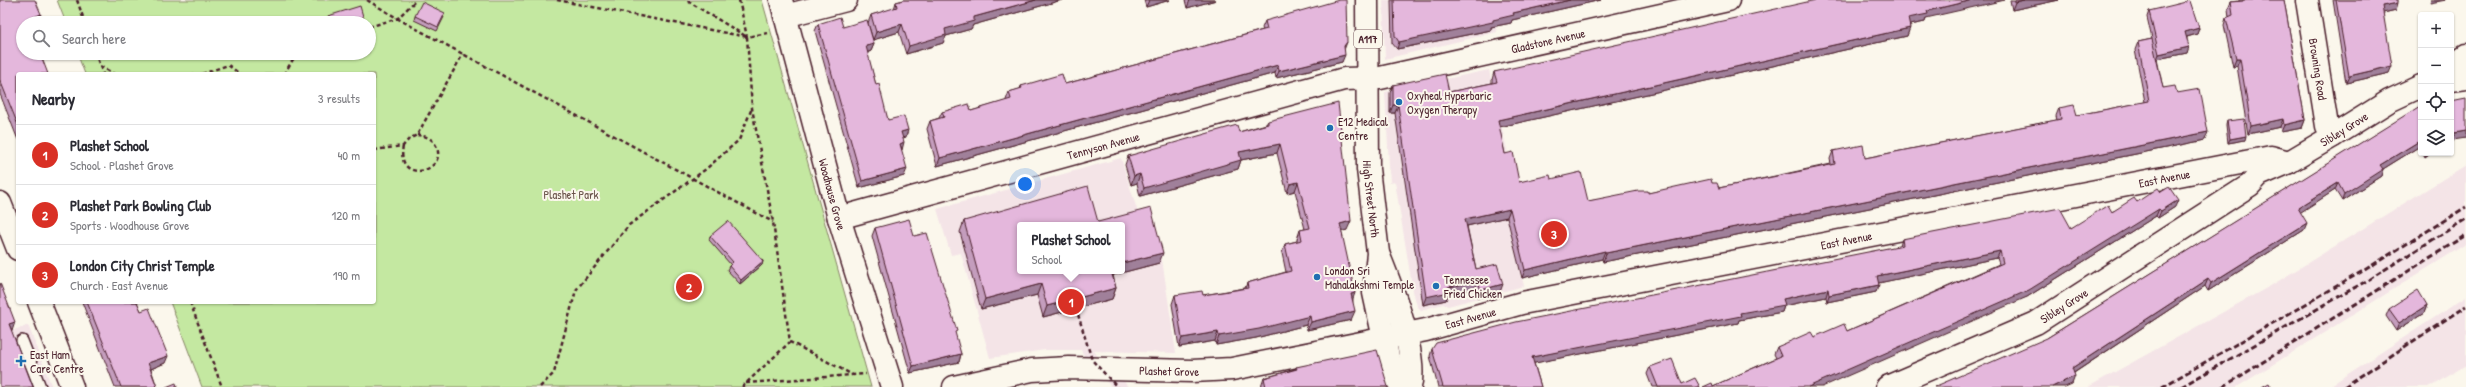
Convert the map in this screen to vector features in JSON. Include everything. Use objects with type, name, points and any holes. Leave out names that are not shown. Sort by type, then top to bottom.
[{"type":"main road","points":[[785,15],[846,0]]},
{"type":"main road","name":"High Street North","points":[[1368,0],[1368,169],[1378,253],[1374,293],[1383,338],[1392,369],[1403,387]]},
{"type":"main road","name":"Gladstone Avenue","points":[[1368,78],[1380,78],[1728,0]]},
{"type":"main road","name":"Browning Road","points":[[2307,0],[2327,126],[2333,136]]},
{"type":"main road","name":"Woodhouse Grove","points":[[785,15],[839,218],[890,380]]},
{"type":"main road","points":[[2454,64],[2466,55]]},
{"type":"main road","name":"Tennyson Avenue","points":[[839,218],[1344,79],[1368,78]]},
{"type":"main road","points":[[2454,80],[2466,78]]},
{"type":"main road","name":"Sibley Grove","points":[[1887,387],[2036,323],[2229,199],[2250,185],[2259,175],[2289,162],[2390,101],[2418,87]]},
{"type":"main road","name":"East Avenue","points":[[1383,338],[1439,326],[1522,303],[2219,167],[2271,157],[2289,162]]},
{"type":"main road","points":[[2219,167],[2222,184],[2229,199]]},
{"type":"main road","points":[[0,203],[16,244]]},
{"type":"main road","name":"High Street North","points":[[1378,253],[1394,294],[1404,334],[1413,374],[1410,387]]},
{"type":"main road","points":[[40,304],[72,387]]},
{"type":"main road","name":"Plashet Grove","points":[[954,387],[1032,370],[1070,368],[1192,371],[1232,369],[1383,338]]},
{"type":"lane","points":[[22,341],[40,387]]},
{"type":"path","points":[[77,0],[83,16]]},
{"type":"path","points":[[367,0],[463,54],[773,222]]},
{"type":"path","points":[[376,25],[398,18],[416,0]]},
{"type":"path","points":[[557,0],[747,37],[785,15]]},
{"type":"path","points":[[686,0],[747,37]]},
{"type":"path","points":[[739,0],[747,37],[752,108],[773,222],[790,342]]},
{"type":"path","points":[[416,135],[425,136],[433,141],[437,148],[438,157],[434,165],[427,170],[418,172],[410,169],[404,163],[401,154],[403,146],[409,139],[416,135],[463,54]]},
{"type":"path","points":[[97,60],[102,72]]},
{"type":"path","points":[[285,72],[293,60]]},
{"type":"path","points":[[99,65],[111,72]]},
{"type":"path","points":[[208,72],[228,65],[237,72]]},
{"type":"path","points":[[540,387],[554,373],[576,290],[629,225],[694,178],[739,140],[752,108]]},
{"type":"path","points":[[376,150],[403,146]]},
{"type":"path","points":[[191,304],[222,387]]},
{"type":"path","points":[[1076,308],[1092,360],[1117,387]]},
{"type":"path","points":[[790,342],[852,375]]},
{"type":"path","points":[[742,387],[790,342]]},
{"type":"path","points":[[746,383],[852,375],[890,380]]},
{"type":"shaded area","points":[[1383,0],[1490,0],[1497,32],[1385,59]]},
{"type":"shaded area","points":[[1489,70],[1516,190],[1501,194],[1524,286],[1448,306],[1443,304],[1421,310],[1417,306],[1413,291],[1395,182],[1390,183],[1385,92]]},
{"type":"shaded area","points":[[1121,158],[1139,216],[1159,239],[1176,353],[1094,351],[1099,358],[1122,378],[1128,387],[1112,387],[1089,365],[1081,350],[1045,350],[990,358],[961,253],[951,255],[937,209]]},
{"type":"shaded area","points":[[2466,165],[2466,244],[2237,387],[2088,387],[2272,285]]},
{"type":"shaded area","points":[[2466,297],[2466,365],[2431,387],[2328,387]]},
{"type":"shaded area","name":"East Ham Care Centre","points":[[28,325],[52,387],[0,387],[0,335]]},
{"type":"green space","name":"Plashet Park","points":[[57,0],[762,0],[871,387],[202,387],[171,304],[376,304],[376,72],[84,72],[80,60],[376,60],[376,16],[63,16]]},
{"type":"building","points":[[0,0],[35,0],[41,14],[36,16],[16,16],[16,60],[43,60],[47,72],[16,72],[16,120],[0,80]]},
{"type":"building","points":[[904,0],[1036,0],[974,17],[974,21],[945,29],[946,35],[909,46],[902,24],[876,32],[871,15],[897,7],[896,2]]},
{"type":"building","points":[[1339,0],[1346,0],[1347,42],[1344,46],[1345,55],[1279,71],[1278,65],[940,158],[930,121],[944,117],[942,112],[969,104],[971,111],[1011,99],[1009,92],[1022,88],[1021,86],[1062,74],[1065,84],[1267,29],[1265,21]]},
{"type":"building","points":[[1394,0],[1570,0],[1513,13],[1514,15],[1493,20],[1493,22],[1399,42],[1395,36]]},
{"type":"building","points":[[1816,0],[1973,0],[1927,11],[1928,14],[1908,18],[1910,28],[1498,120],[1505,154],[1513,152],[1519,182],[1550,175],[1551,179],[1581,172],[1588,201],[1638,191],[1648,191],[1648,193],[1711,179],[1712,183],[1717,183],[1719,188],[1835,164],[1833,151],[1863,145],[1865,158],[2061,119],[2059,108],[2074,105],[2077,115],[2149,101],[2138,42],[2152,39],[2163,88],[2175,86],[2177,93],[2200,89],[2208,132],[1606,253],[1605,251],[1525,270],[1510,209],[1465,219],[1476,269],[1497,264],[1503,284],[1481,290],[1478,281],[1448,287],[1449,292],[1426,297],[1398,105],[1393,105],[1393,85],[1445,74],[1449,92],[1497,82],[1494,72]]},
{"type":"building","points":[[2243,0],[2284,0],[2305,120],[2284,125],[2283,119],[2251,126],[2240,59],[2236,59],[2226,18],[2233,15],[2231,2]]},
{"type":"building","points":[[2336,0],[2398,0],[2398,3],[2382,6],[2392,66],[2349,76]]},
{"type":"building","points":[[2190,1],[2199,28],[2185,32],[2189,47],[2159,54],[2149,11]]},
{"type":"building","points":[[422,2],[445,13],[438,27],[415,16]]},
{"type":"building","points":[[360,6],[363,16],[328,16]]},
{"type":"building","points":[[840,17],[843,27],[867,20],[874,44],[866,46],[876,85],[879,84],[888,120],[904,116],[908,130],[901,132],[904,142],[900,144],[907,169],[862,181],[818,24]]},
{"type":"building","points":[[2466,98],[2466,131],[2454,133],[2454,100]]},
{"type":"building","points":[[1338,103],[1351,221],[1340,224],[1355,293],[1351,294],[1355,311],[1311,322],[1310,316],[1259,329],[1219,336],[1218,332],[1182,338],[1175,295],[1202,291],[1203,295],[1248,288],[1247,283],[1291,271],[1285,244],[1302,240],[1300,230],[1310,228],[1298,182],[1290,184],[1280,144],[1239,152],[1241,160],[1144,188],[1140,174],[1134,176],[1128,156],[1237,125],[1239,132],[1268,124],[1268,121]]},
{"type":"building","points":[[2418,107],[2418,142],[2380,165],[2383,169],[2344,194],[2338,183],[2298,208],[2307,223],[2211,283],[2208,279],[2072,368],[2075,376],[2052,387],[1934,387],[2047,338]]},
{"type":"building","points":[[2244,119],[2246,136],[2230,139],[2227,121]]},
{"type":"building","points":[[1088,186],[1098,222],[1017,222],[1017,274],[1112,274],[1116,288],[1047,306],[1041,284],[985,299],[964,221]]},
{"type":"building","points":[[2169,187],[2178,200],[2161,211],[2159,209],[2029,290],[1808,387],[1703,387],[1712,383],[1713,386],[1781,356],[1777,347],[1811,332],[1814,337],[1844,324],[1847,331],[2003,263],[2000,251],[1877,276],[1879,285],[1829,295],[1828,289],[1783,299],[1785,305],[1740,313],[1741,316],[1532,357],[1541,387],[1443,387],[1432,349],[1436,343],[1516,322],[1903,245],[1902,239],[2060,208],[2071,228],[2108,205],[2112,212],[2134,198],[2137,202],[2158,188],[2161,192]]},
{"type":"building","points":[[1151,208],[1163,253],[1125,262],[1125,222],[1098,222]]},
{"type":"building","points":[[909,219],[914,236],[927,233],[957,331],[955,332],[961,354],[913,366],[875,228]]},
{"type":"building","points":[[728,221],[763,261],[741,280],[729,266],[733,262],[710,236]]},
{"type":"building","points":[[0,283],[15,322],[9,324],[33,387],[0,387]]},
{"type":"building","points":[[2418,290],[2427,305],[2399,323],[2389,309]]},
{"type":"building","points":[[88,304],[138,304],[141,311],[149,308],[168,356],[148,363],[157,387],[121,387]]},
{"type":"building","points":[[1377,350],[1388,387],[1266,387],[1264,378],[1297,369],[1296,367]]},
{"type":"building","points":[[1672,359],[1682,384],[1695,378],[1700,387],[1658,387],[1650,367]]},
{"type":"building","points":[[176,383],[177,387],[166,387]]},
{"type":"building","points":[[2269,383],[2271,387],[2262,387]]},
{"type":"railway","points":[[2162,387],[2363,271],[2466,207]]},
{"type":"railway","points":[[2181,387],[2368,280],[2466,219]]},
{"type":"railway","points":[[2223,387],[2466,235]]},
{"type":"railway","points":[[2344,387],[2466,306]]},
{"type":"place","name":"Oxyheal Hyperbaric Oxygen Therapy","points":[[1399,102]]},
{"type":"place","name":"E12 Medical Centre","points":[[1330,128]]},
{"type":"place","name":"London City Christ Temple","points":[[1554,234]]},
{"type":"place","name":"London Sri Mahalakshmi Temple","points":[[1317,277]]},
{"type":"place","name":"Tennessee Fried Chicken","points":[[1436,286]]},
{"type":"place","name":"Plashet Park Bowling Club","points":[[689,287]]},
{"type":"place","name":"Plashet School","points":[[1071,302]]},
{"type":"place","name":"East Ham Care Centre","points":[[21,361]]}]
